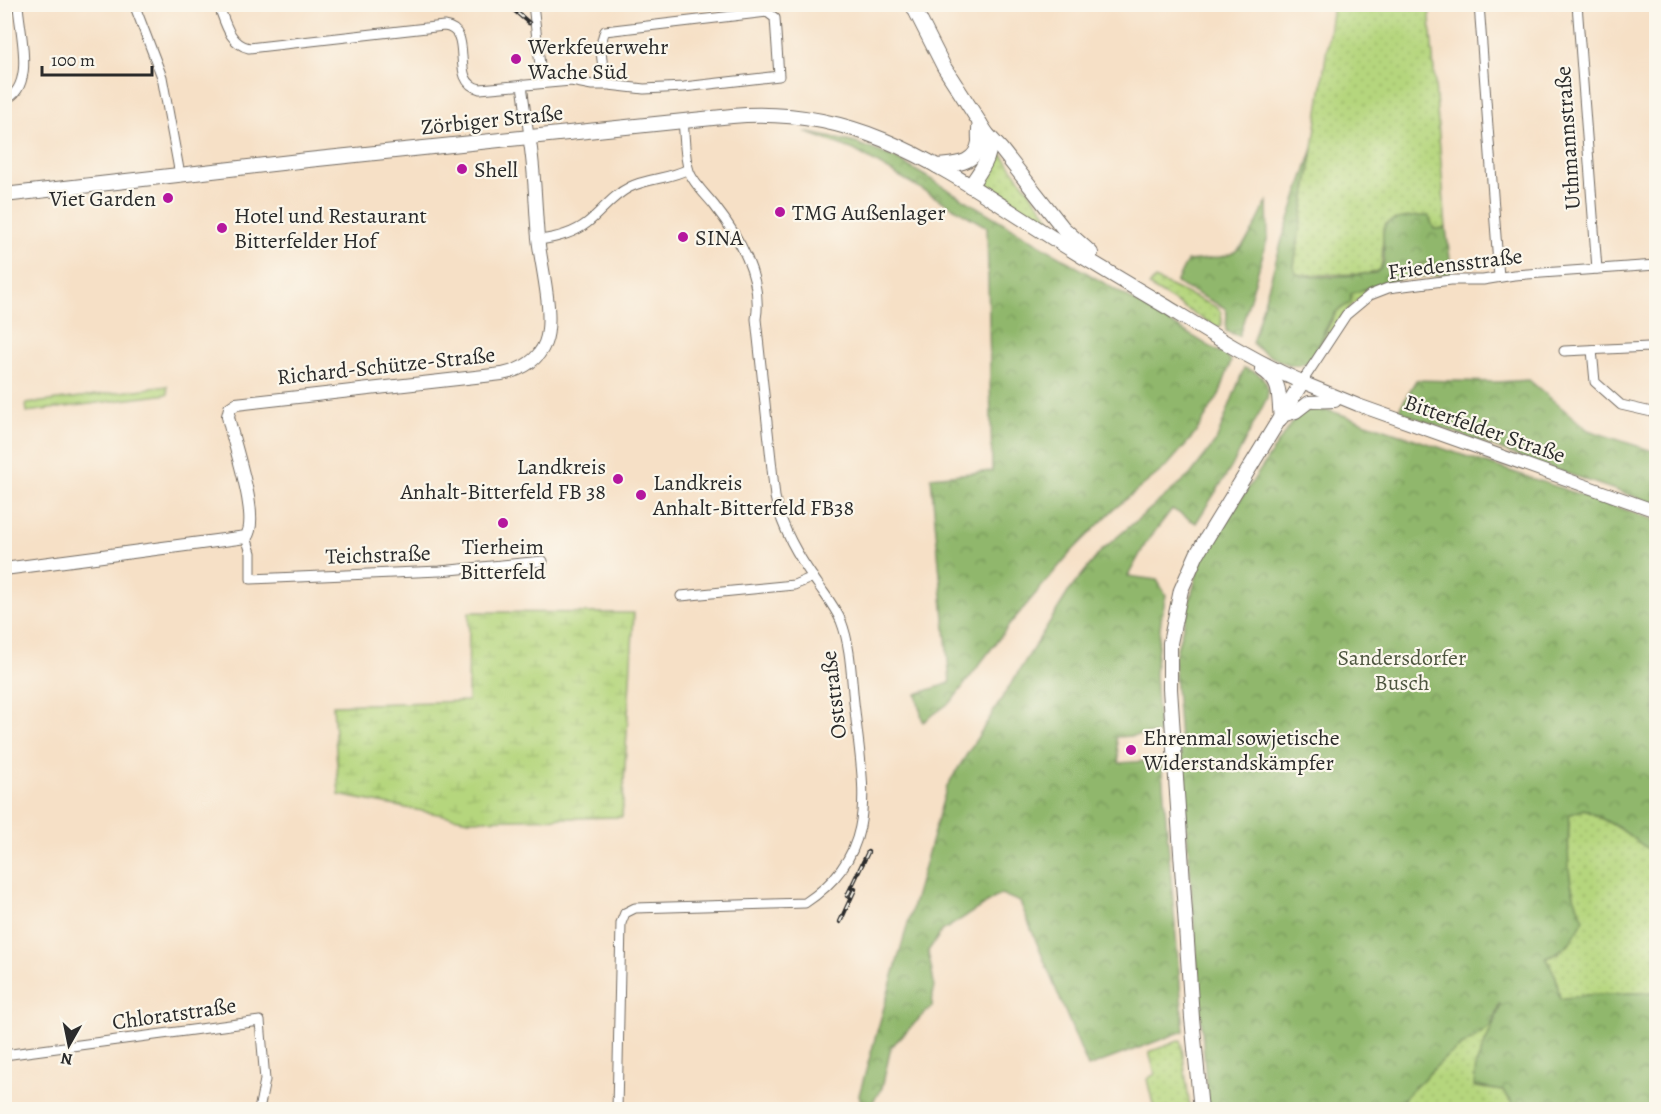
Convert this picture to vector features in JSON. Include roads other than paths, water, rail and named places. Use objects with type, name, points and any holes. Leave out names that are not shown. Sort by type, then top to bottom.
[{"type":"main road","points":[[912,4],[944,67],[990,144],[989,155],[970,186]]},
{"type":"main road","name":"Zörbiger Straße","points":[[4,195],[529,136],[758,114],[823,120],[888,141],[937,166],[1119,278]]},
{"type":"main road","points":[[937,166],[962,163],[971,158],[978,147],[983,129]]},
{"type":"main road","points":[[983,129],[1063,228],[1080,244],[1109,265],[1119,278],[1232,346],[1302,382],[1197,554],[1181,590],[1170,643],[1170,681],[1179,831],[1201,1110]]},
{"type":"main road","points":[[1256,359],[1262,370],[1270,374],[1278,385],[1282,417]]},
{"type":"street","points":[[4,100],[18,92],[22,80],[24,56],[18,4]]},
{"type":"street","points":[[134,4],[162,77],[180,175]]},
{"type":"street","points":[[218,4],[234,40],[241,46],[249,48],[448,26],[460,37],[464,75],[469,84],[480,89],[571,81],[644,89],[684,87],[779,76],[775,18],[767,12],[605,31],[601,39],[605,77],[609,85]]},
{"type":"street","points":[[533,4],[542,83]]},
{"type":"street","points":[[1479,4],[1499,277]]},
{"type":"street","name":"Uthmannstraße","points":[[1577,4],[1597,269]]},
{"type":"street","points":[[522,86],[538,240],[556,238],[580,228],[607,203],[632,186],[678,174],[688,169]]},
{"type":"street","name":"Oststraße","points":[[617,1110],[621,923],[625,913],[635,908],[805,903],[818,894],[842,869],[857,839],[864,795],[847,642],[836,611],[784,528],[776,497],[756,319],[758,302],[754,277],[729,226],[691,176],[688,169],[683,121]]},
{"type":"street","name":"Richard-Schütze-Straße","points":[[246,537],[250,528],[249,499],[229,422],[230,408],[243,402],[502,374],[517,370],[529,363],[542,350],[547,337],[549,321],[538,240]]},
{"type":"street","name":"Friedensstraße","points":[[1302,382],[1346,315],[1370,296],[1388,288],[1656,265]]},
{"type":"street","points":[[1564,351],[1649,347],[1656,350]]},
{"type":"street","points":[[1592,350],[1595,382],[1621,405],[1656,413]]},
{"type":"street","name":"Bitterfelder Straße","points":[[1302,382],[1342,400],[1656,510]]},
{"type":"street","points":[[1282,417],[1296,412],[1310,402],[1342,400]]},
{"type":"street","points":[[4,569],[246,537]]},
{"type":"street","name":"Teichstraße","points":[[246,537],[251,553],[251,579],[440,571],[543,561]]},
{"type":"street","points":[[681,596],[794,585],[813,577]]},
{"type":"street","name":"Chloratstraße","points":[[4,1055],[260,1021],[265,1080],[259,1110]]},
{"type":"railway","points":[[507,4],[529,23]]},
{"type":"railway","points":[[847,896],[868,852]]},
{"type":"railway","points":[[840,922],[855,889]]},
{"type":"place","name":"Werkfeuerwehr Wache Süd","points":[[516,59]]},
{"type":"place","name":"Shell","points":[[462,169]]},
{"type":"place","name":"Viet Garden","points":[[168,198]]},
{"type":"place","name":"TMG Außenlager","points":[[780,212]]},
{"type":"place","name":"Hotel und Restaurant Bitterfelder Hof","points":[[222,228]]},
{"type":"place","name":"SINA","points":[[683,237]]},
{"type":"place","name":"Landkreis Anhalt-Bitterfeld FB 38","points":[[618,479]]},
{"type":"place","name":"Landkreis Anhalt-Bitterfeld FB38","points":[[641,495]]},
{"type":"place","name":"Tierheim Bitterfeld","points":[[503,523]]},
{"type":"place","name":"Ehrenmal sowjetische Widerstandskämpfer","points":[[1131,750]]},
{"type":"park label","name":"Sandersdorfer Busch","points":[[1402,670]]}]
